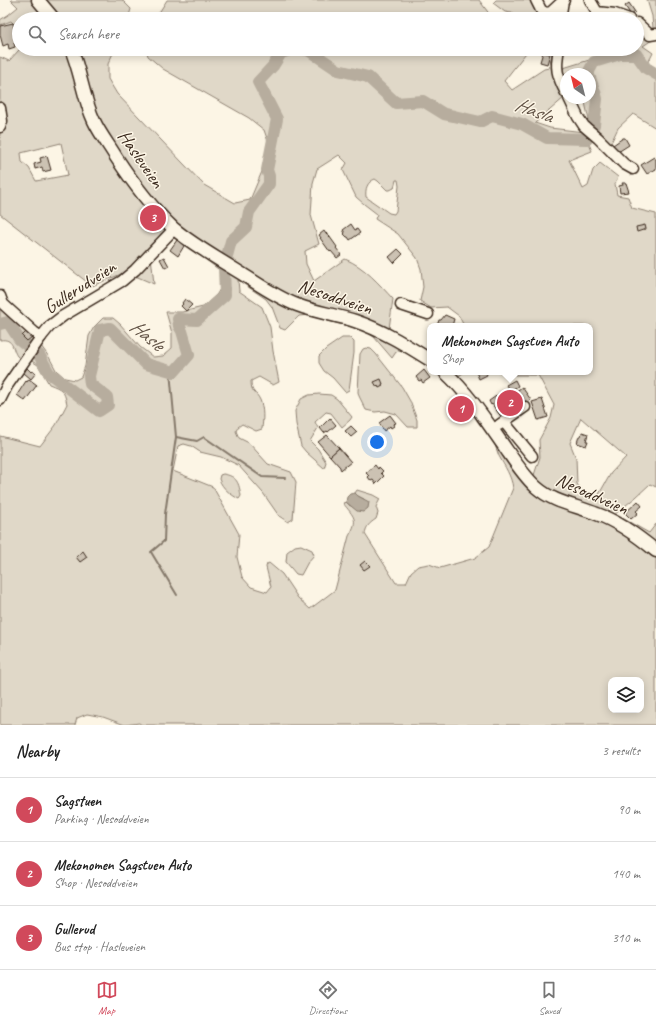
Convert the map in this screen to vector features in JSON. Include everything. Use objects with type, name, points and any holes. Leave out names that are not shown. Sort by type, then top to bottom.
[{"type":"main road","points":[[36,2],[47,12]]},
{"type":"main road","name":"Hasleveien","points":[[73,56],[89,109],[98,128],[140,192],[155,210],[174,228],[225,263]]},
{"type":"main road","name":"Nesoddveien","points":[[225,263],[284,299],[310,309],[355,321],[372,328],[390,336],[427,358]]},
{"type":"main road","name":"Nesoddveien","points":[[448,375],[459,385],[523,473],[543,493],[557,501],[597,514],[612,521],[632,532],[656,551]]},
{"type":"street","points":[[536,0],[543,12]]},
{"type":"street","points":[[590,0],[597,12]]},
{"type":"street","points":[[550,12],[563,1]]},
{"type":"street","points":[[561,12],[563,1]]},
{"type":"street","points":[[644,29],[650,35],[656,34]]},
{"type":"street","points":[[557,56],[556,70],[560,81]]},
{"type":"street","points":[[572,104],[584,126],[624,164],[633,169]]},
{"type":"street","points":[[0,108],[2,121],[0,127]]},
{"type":"street","name":"Gullerudveien","points":[[0,400],[7,386],[50,326],[63,316],[122,281],[135,270],[174,228]]},
{"type":"street","points":[[0,296],[3,304],[41,337]]},
{"type":"street","points":[[402,305],[428,314]]},
{"type":"street","points":[[492,429],[525,407]]},
{"type":"street","points":[[504,422],[532,456]]},
{"type":"shaded area","points":[[11,0],[122,0],[131,9],[130,12],[12,12],[12,22],[11,21],[0,25],[0,20],[18,7]]},
{"type":"shaded area","points":[[167,0],[479,0],[488,12],[159,12]]},
{"type":"shaded area","points":[[496,0],[533,0],[540,12],[505,12],[493,3]]},
{"type":"shaded area","points":[[647,0],[656,0],[656,34],[652,40],[644,45],[644,29],[650,30],[653,28],[652,16]]},
{"type":"shaded area","points":[[644,47],[653,53],[648,63],[656,68],[656,128],[633,114],[618,128],[609,147],[590,125],[585,104],[596,104],[596,68],[563,68],[602,56],[644,56]]},
{"type":"shaded area","points":[[14,56],[112,56],[108,64],[108,79],[117,94],[204,185],[235,203],[250,200],[271,150],[264,130],[249,118],[163,69],[148,56],[524,56],[504,81],[512,90],[544,69],[549,68],[552,56],[558,56],[560,69],[560,101],[535,123],[550,128],[584,132],[592,151],[569,160],[583,189],[588,186],[593,170],[600,163],[618,177],[615,184],[617,195],[628,197],[632,208],[656,214],[656,487],[650,484],[615,514],[649,533],[656,524],[656,725],[142,725],[139,723],[125,725],[103,717],[87,714],[77,718],[75,725],[0,725],[0,436],[40,446],[56,425],[67,404],[62,391],[49,384],[38,365],[30,360],[22,361],[15,353],[10,342],[0,340],[0,310],[7,311],[36,339],[56,370],[65,378],[75,380],[81,377],[85,366],[89,336],[94,327],[103,318],[113,318],[140,347],[153,357],[163,356],[172,348],[172,333],[166,312],[182,312],[203,307],[217,294],[221,287],[222,272],[176,237],[164,235],[150,247],[154,284],[126,272],[92,286],[0,214],[0,57],[9,61]],"holes":[[[61,143],[68,175],[36,181],[29,168],[22,162],[21,153]],[[339,155],[347,163],[343,170],[356,197],[377,214],[375,219],[398,234],[417,258],[421,269],[423,287],[420,301],[431,308],[447,307],[459,316],[462,323],[593,323],[593,375],[538,375],[554,405],[551,418],[539,440],[540,457],[534,475],[526,469],[459,376],[460,375],[441,375],[474,413],[478,423],[492,438],[512,483],[513,488],[489,547],[475,558],[440,568],[429,564],[418,566],[411,572],[406,583],[396,583],[365,534],[366,529],[376,519],[378,513],[376,507],[380,499],[357,490],[355,493],[364,499],[350,506],[346,502],[343,503],[354,518],[354,526],[349,536],[335,590],[310,609],[298,598],[282,574],[269,563],[266,567],[271,587],[267,592],[251,587],[242,577],[237,557],[239,534],[213,487],[173,471],[178,446],[184,444],[191,446],[200,452],[221,457],[238,465],[263,493],[279,516],[288,522],[293,519],[296,482],[291,472],[268,464],[249,443],[239,438],[236,431],[242,424],[256,431],[262,429],[262,407],[260,400],[252,388],[251,381],[259,377],[273,385],[279,382],[270,327],[262,307],[239,291],[238,280],[266,299],[272,307],[280,328],[285,330],[299,316],[309,315],[363,330],[374,337],[392,358],[396,352],[402,350],[427,364],[427,352],[389,329],[393,299],[371,276],[352,262],[345,259],[314,281],[306,264],[305,251],[319,244],[311,215],[313,183],[317,169]],[[375,179],[387,190],[394,188],[396,180],[398,180],[399,186],[396,211],[394,214],[389,213],[366,197],[367,186]],[[581,418],[626,457],[611,473],[598,496],[585,494],[577,484],[576,458],[570,443]]]},
{"type":"shaded area","points":[[342,338],[350,338],[354,342],[349,390],[345,392],[333,378],[324,371],[319,363],[319,356]]},
{"type":"shaded area","points":[[363,349],[371,349],[376,354],[402,387],[410,401],[417,420],[417,427],[408,427],[396,414],[385,411],[375,412],[366,410],[358,392],[360,354]]},
{"type":"shaded area","points":[[309,395],[331,395],[337,399],[352,417],[342,427],[331,413],[326,412],[315,422],[318,428],[310,441],[318,449],[326,462],[324,468],[301,446],[296,424],[295,411],[301,399]]},
{"type":"shaded area","points":[[223,474],[231,476],[236,481],[241,496],[239,499],[222,485],[219,479],[220,475]]},
{"type":"shaded area","points":[[355,493],[369,502],[368,508],[363,512],[357,511],[346,502],[347,497],[350,494]]},
{"type":"shaded area","points":[[301,545],[312,550],[314,555],[308,562],[301,575],[296,574],[286,562],[287,552],[295,546]]},
{"type":"building","points":[[629,3],[635,12],[629,12],[625,6]]},
{"type":"building","points":[[12,23],[12,48],[9,49],[8,44],[3,46],[0,35],[0,26]]},
{"type":"building","points":[[542,56],[549,56],[547,64],[540,62]]},
{"type":"building","points":[[625,138],[629,145],[618,152],[613,145]]},
{"type":"building","points":[[47,156],[51,170],[43,172],[42,167],[35,169],[34,164],[41,162],[40,158]]},
{"type":"building","points":[[654,157],[656,160],[656,169],[647,174],[641,165]]},
{"type":"building","points":[[622,183],[626,183],[629,192],[620,193],[619,186],[623,185]]},
{"type":"building","points":[[351,224],[355,230],[357,229],[360,233],[350,240],[344,234],[345,233],[343,230]]},
{"type":"building","points":[[645,225],[646,229],[637,232],[636,227]]},
{"type":"building","points":[[324,231],[337,247],[336,248],[341,255],[337,258],[331,251],[330,252],[320,238],[319,235]]},
{"type":"building","points":[[177,240],[184,246],[178,256],[170,250]]},
{"type":"building","points":[[398,249],[403,254],[394,263],[389,257]]},
{"type":"building","points":[[164,257],[169,266],[165,268],[160,259]]},
{"type":"building","points":[[185,299],[192,305],[186,311],[181,306]]},
{"type":"building","points":[[445,315],[454,319],[453,323],[438,323],[439,320],[441,320]]},
{"type":"building","points":[[27,331],[32,337],[27,341],[22,336]]},
{"type":"building","points":[[27,368],[31,372],[36,373],[31,379],[24,373]]},
{"type":"building","points":[[424,370],[430,378],[423,383],[416,377]]},
{"type":"building","points":[[477,375],[487,375],[479,379]]},
{"type":"building","points":[[29,379],[37,385],[25,401],[17,395]]},
{"type":"building","points":[[381,379],[383,386],[379,388],[374,382]]},
{"type":"building","points":[[515,380],[518,386],[510,391],[506,385]]},
{"type":"building","points":[[522,387],[531,400],[502,418],[489,401],[505,390],[509,397]]},
{"type":"building","points":[[542,399],[548,417],[538,420],[532,402]]},
{"type":"building","points":[[390,415],[396,423],[393,424],[394,426],[391,428],[390,426],[384,431],[379,423]]},
{"type":"building","points":[[330,418],[336,425],[328,432],[327,431],[324,433],[320,428]]},
{"type":"building","points":[[351,426],[357,432],[351,437],[345,431]]},
{"type":"building","points":[[582,432],[588,434],[586,446],[577,443]]},
{"type":"building","points":[[327,435],[339,448],[330,456],[318,442]]},
{"type":"building","points":[[339,448],[351,462],[341,470],[330,456]]},
{"type":"building","points":[[375,465],[378,469],[379,467],[383,471],[381,473],[384,476],[376,484],[373,480],[371,481],[366,473]]},
{"type":"building","points":[[638,501],[642,506],[636,511],[638,513],[631,519],[625,513]]},
{"type":"building","points":[[83,551],[87,557],[80,562],[76,557]]},
{"type":"building","points":[[365,561],[370,566],[364,570],[360,565]]},
{"type":"waterway","name":"Hasle","points":[[0,324],[8,322],[19,339],[39,355],[49,373],[99,411],[108,405],[107,397],[90,384],[89,376],[100,330],[110,328],[146,364],[174,372],[189,355],[178,319],[197,320],[225,295],[224,267],[231,241],[246,227],[249,212],[269,184],[267,170],[277,119],[258,82],[273,66],[279,56]]},
{"type":"waterway","name":"Hasla","points":[[317,56],[338,70],[368,77],[396,103],[423,101],[444,114],[480,122],[492,116],[522,124],[547,138],[587,139],[594,125],[597,99],[596,96]]},
{"type":"waterway","name":"Hasla","points":[[591,68],[594,62],[614,56]]},
{"type":"waterway","name":"Hasla","points":[[637,56],[646,68],[656,74]]},
{"type":"waterway","points":[[170,371],[176,437],[165,514],[164,541],[151,552],[177,595]]},
{"type":"waterway","points":[[176,437],[197,441],[204,437],[262,477],[285,478]]},
{"type":"place","name":"Gullerud","points":[[153,218]]},
{"type":"place","name":"Mekonomen Sagstuen Auto","points":[[510,403]]},
{"type":"place","name":"Sagstuen","points":[[461,409]]}]
